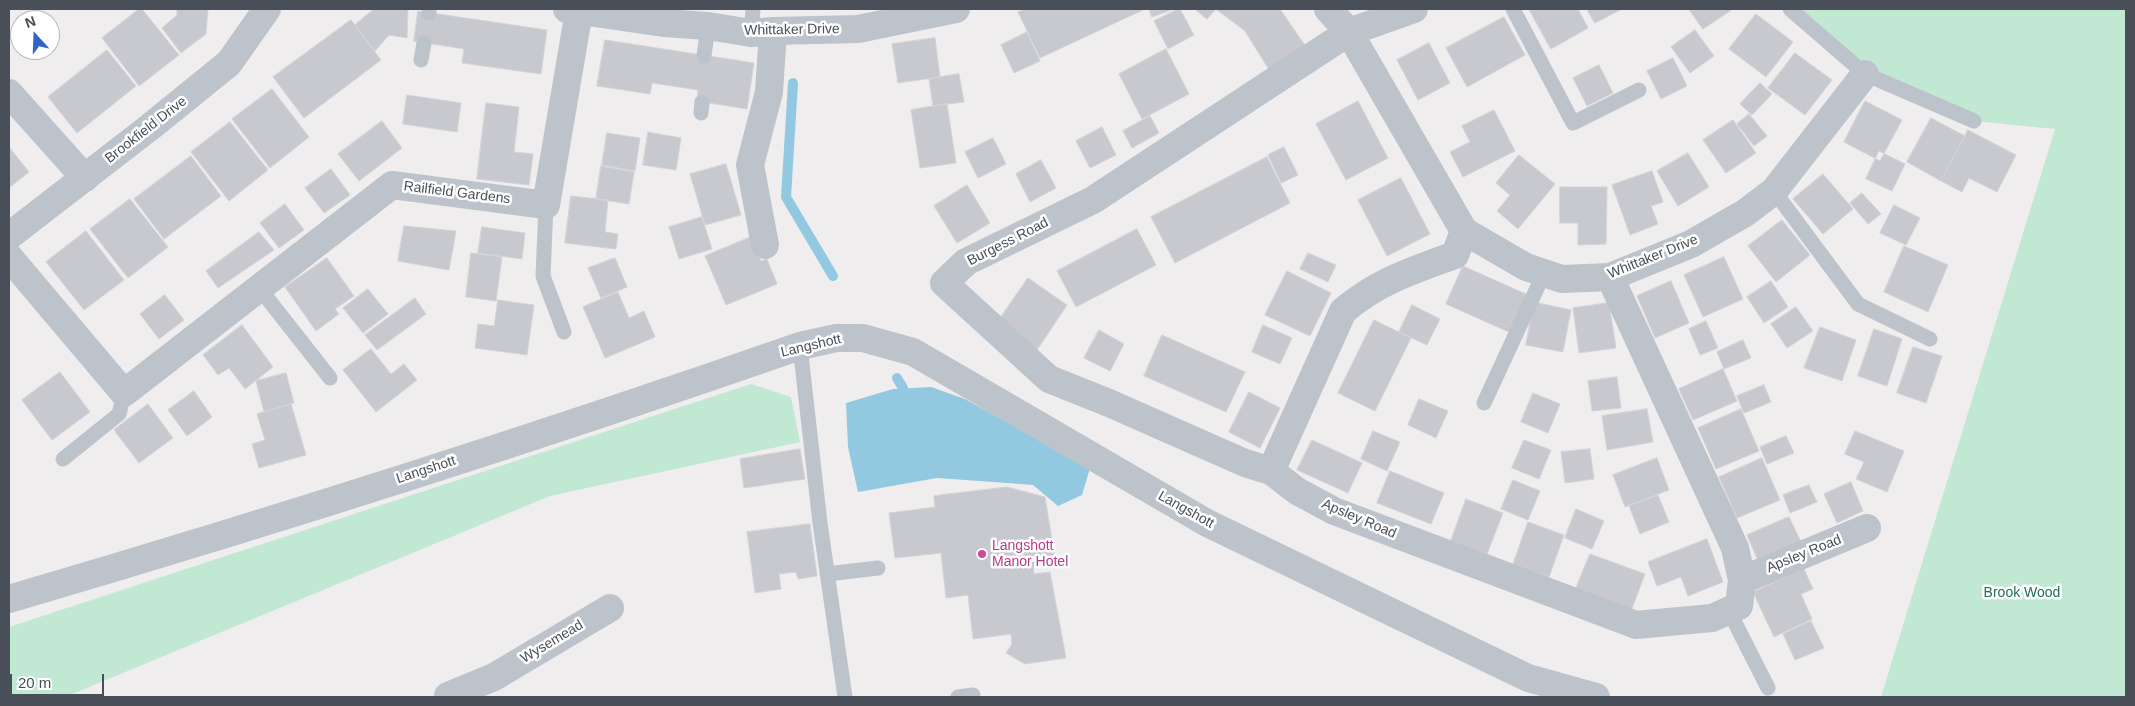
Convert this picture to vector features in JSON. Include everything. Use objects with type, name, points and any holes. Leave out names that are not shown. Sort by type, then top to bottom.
[{"type":"street","name":"Brookfield Drive","points":[[9,236],[229,63],[266,9]]},
{"type":"street","name":"Whittaker Drive","points":[[573,10],[665,16],[708,26],[759,24],[858,29],[956,9]]},
{"type":"street","name":"Whittaker Drive","points":[[1328,9],[1349,32],[1464,231],[1526,267],[1562,279],[1610,277],[1691,244],[1745,213],[1774,191],[1865,74]]},
{"type":"street","points":[[1349,32],[1414,9]]},
{"type":"street","points":[[546,205],[573,10]]},
{"type":"street","points":[[759,24],[769,92],[750,165],[765,245]]},
{"type":"street","name":"Burgess Road","points":[[1271,471],[1245,463],[1109,403],[1049,379],[944,283],[966,262],[1093,200],[1349,32]]},
{"type":"street","points":[[9,93],[85,178]]},
{"type":"street","name":"Railfield Gardens","points":[[124,393],[392,185],[546,205]]},
{"type":"street","points":[[1271,471],[1343,311],[1362,295],[1398,276],[1455,255],[1464,231]]},
{"type":"street","points":[[9,257],[124,393]]},
{"type":"street","points":[[1610,277],[1735,548],[1742,580],[1739,606],[1729,610]]},
{"type":"street","name":"Langshott","points":[[9,599],[239,531],[579,422],[800,346],[836,338],[863,338],[913,352],[1207,523],[1528,678],[1596,697]]},
{"type":"street","name":"Apsley Road","points":[[1271,471],[1297,491],[1334,511],[1636,625],[1712,618],[1729,610]]},
{"type":"street","name":"Apsley Road","points":[[1742,580],[1867,528]]},
{"type":"street","name":"Wysemead","points":[[448,696],[499,687],[610,608]]},
{"type":"lane","points":[[1512,9],[1573,123],[1639,90]]},
{"type":"lane","points":[[1790,9],[1865,74],[1974,121]]},
{"type":"lane","points":[[704,56],[708,26]]},
{"type":"lane","points":[[421,60],[424,43]]},
{"type":"lane","points":[[1774,191],[1858,304],[1930,338]]},
{"type":"lane","points":[[546,205],[543,276],[564,332]]},
{"type":"lane","points":[[1484,404],[1544,273]]},
{"type":"lane","points":[[260,289],[330,378]]},
{"type":"lane","points":[[800,346],[827,574],[845,697]]},
{"type":"lane","points":[[63,459],[120,414],[124,393]]},
{"type":"lane","points":[[827,574],[878,568]]},
{"type":"lane","points":[[1729,610],[1768,688]]},
{"type":"lane","points":[[958,697],[974,695]]},
{"type":"green space","name":"Brook Wood","points":[[1790,9],[2126,9],[2126,697],[1881,697],[2055,129],[1974,121],[1865,74]]},
{"type":"green space","points":[[751,384],[791,397],[800,442],[550,496],[68,697],[9,697],[9,627]]},
{"type":"water","points":[[931,387],[965,399],[1090,468],[1082,495],[1058,506],[1033,485],[937,478],[858,492],[848,447],[846,403],[893,389]]},
{"type":"building","points":[[139,9],[142,9],[179,55],[139,86],[102,38]]},
{"type":"building","points":[[177,9],[208,9],[206,34],[181,53],[162,28],[177,15]]},
{"type":"building","points":[[374,9],[408,9],[407,38],[389,35],[375,51],[355,25]]},
{"type":"building","points":[[1026,9],[1145,9],[1040,58],[1018,12]]},
{"type":"building","points":[[1149,9],[1174,9],[1152,17]]},
{"type":"building","points":[[1180,9],[1194,35],[1168,49],[1154,21]]},
{"type":"building","points":[[1195,9],[1216,9],[1207,19]]},
{"type":"building","points":[[1216,9],[1280,9],[1306,47],[1271,73],[1245,31]]},
{"type":"building","points":[[1529,9],[1578,9],[1588,28],[1551,49]]},
{"type":"building","points":[[1587,9],[1622,9],[1595,23]]},
{"type":"building","points":[[1689,9],[1733,9],[1703,29]]},
{"type":"building","points":[[418,11],[547,30],[541,74],[462,63],[464,49],[414,41]]},
{"type":"building","points":[[1756,14],[1793,42],[1766,77],[1729,49]]},
{"type":"building","points":[[1504,17],[1525,55],[1467,87],[1446,48]]},
{"type":"building","points":[[351,20],[381,60],[304,118],[273,77]]},
{"type":"building","points":[[1695,30],[1714,56],[1690,73],[1671,47]]},
{"type":"building","points":[[1027,32],[1040,61],[1014,73],[1001,45]]},
{"type":"building","points":[[935,38],[940,77],[898,83],[892,44]]},
{"type":"building","points":[[605,40],[754,63],[747,109],[697,101],[698,90],[652,83],[650,94],[597,86]]},
{"type":"building","points":[[1429,43],[1450,83],[1418,100],[1397,60]]},
{"type":"building","points":[[1166,49],[1189,94],[1142,119],[1119,74]]},
{"type":"building","points":[[107,50],[136,86],[77,133],[48,97]]},
{"type":"building","points":[[1795,53],[1832,80],[1805,115],[1768,88]]},
{"type":"building","points":[[1673,58],[1687,86],[1661,99],[1647,71]]},
{"type":"building","points":[[1599,65],[1613,93],[1587,106],[1573,78]]},
{"type":"building","points":[[959,74],[964,102],[933,106],[929,79]]},
{"type":"building","points":[[1760,83],[1772,94],[1752,115],[1740,104]]},
{"type":"building","points":[[272,89],[309,137],[270,168],[232,119]]},
{"type":"building","points":[[407,95],[461,103],[457,132],[403,124]]},
{"type":"building","points":[[1358,101],[1388,158],[1346,180],[1316,124]]},
{"type":"building","points":[[1865,101],[1902,120],[1880,161],[1844,142]]},
{"type":"building","points":[[486,103],[519,107],[514,152],[533,154],[529,185],[477,179]]},
{"type":"building","points":[[947,104],[956,163],[920,168],[911,110]]},
{"type":"building","points":[[1494,110],[1515,151],[1463,177],[1450,152],[1470,142],[1462,126]]},
{"type":"building","points":[[1749,114],[1767,136],[1754,146],[1737,124]]},
{"type":"building","points":[[1150,116],[1159,133],[1132,148],[1123,131]]},
{"type":"building","points":[[1931,118],[1965,136],[1941,181],[1907,162]]},
{"type":"building","points":[[1733,120],[1756,153],[1726,173],[1703,140]]},
{"type":"building","points":[[382,121],[402,148],[359,181],[338,154]]},
{"type":"building","points":[[230,122],[268,170],[229,201],[191,152]]},
{"type":"building","points":[[1102,127],[1116,155],[1090,168],[1076,141]]},
{"type":"building","points":[[1968,130],[2016,155],[1997,192],[1969,178],[1962,192],[1941,181]]},
{"type":"building","points":[[648,132],[681,138],[676,170],[643,165]]},
{"type":"building","points":[[607,133],[640,138],[635,171],[602,165]]},
{"type":"building","points":[[993,138],[1006,164],[978,178],[965,152]]},
{"type":"building","points":[[9,147],[29,172],[9,188]]},
{"type":"building","points":[[1284,147],[1298,175],[1281,183],[1268,155]]},
{"type":"building","points":[[1879,151],[1905,164],[1892,191],[1866,179]]},
{"type":"building","points":[[1688,153],[1709,187],[1678,206],[1657,171]]},
{"type":"building","points":[[1519,155],[1555,184],[1518,229],[1497,211],[1510,195],[1496,183]]},
{"type":"building","points":[[191,156],[221,196],[164,239],[134,199]]},
{"type":"building","points":[[1267,157],[1290,203],[1175,263],[1151,217]]},
{"type":"building","points":[[1041,160],[1056,188],[1030,202],[1016,174]]},
{"type":"building","points":[[726,164],[741,215],[705,225],[690,174]]},
{"type":"building","points":[[601,166],[634,172],[629,204],[596,199]]},
{"type":"building","points":[[331,169],[350,195],[324,213],[305,188]]},
{"type":"building","points":[[1652,171],[1663,202],[1651,206],[1658,224],[1630,235],[1612,185]]},
{"type":"building","points":[[1823,174],[1853,209],[1823,234],[1793,199]]},
{"type":"building","points":[[1401,178],[1430,234],[1387,256],[1358,200]]},
{"type":"building","points":[[967,185],[990,223],[957,243],[934,206]]},
{"type":"building","points":[[1560,187],[1607,187],[1606,244],[1578,245],[1578,223],[1560,223]]},
{"type":"building","points":[[1862,193],[1881,214],[1868,224],[1850,203]]},
{"type":"building","points":[[571,196],[608,200],[605,232],[618,234],[616,249],[565,243]]},
{"type":"building","points":[[130,199],[168,247],[128,278],[90,229]]},
{"type":"building","points":[[285,204],[304,230],[279,248],[260,223]]},
{"type":"building","points":[[1894,205],[1920,218],[1906,245],[1880,233]]},
{"type":"building","points":[[702,217],[712,249],[679,259],[669,227]]},
{"type":"building","points":[[1782,220],[1810,255],[1776,282],[1748,246]]},
{"type":"building","points":[[404,226],[456,231],[449,270],[398,261]]},
{"type":"building","points":[[482,227],[525,233],[522,259],[478,253]]},
{"type":"building","points":[[1137,229],[1156,265],[1076,307],[1057,271]]},
{"type":"building","points":[[86,231],[124,280],[84,310],[46,262]]},
{"type":"building","points":[[259,232],[274,250],[218,288],[206,271]]},
{"type":"building","points":[[751,237],[761,261],[767,259],[777,284],[726,305],[705,256]]},
{"type":"building","points":[[1904,246],[1948,265],[1928,312],[1884,292]]},
{"type":"building","points":[[471,253],[502,257],[496,301],[466,297]]},
{"type":"building","points":[[1308,253],[1336,265],[1328,282],[1300,269]]},
{"type":"building","points":[[1724,257],[1743,299],[1703,317],[1684,275]]},
{"type":"building","points":[[327,258],[354,296],[335,309],[339,314],[316,331],[285,287]]},
{"type":"building","points":[[615,258],[627,287],[601,298],[588,268]]},
{"type":"building","points":[[1463,266],[1528,295],[1511,333],[1446,304]]},
{"type":"building","points":[[1287,271],[1331,293],[1310,336],[1265,315]]},
{"type":"building","points":[[1028,278],[1067,305],[1037,350],[997,323]]},
{"type":"building","points":[[1671,281],[1689,323],[1655,338],[1637,296]]},
{"type":"building","points":[[1771,281],[1788,307],[1764,323],[1747,297]]},
{"type":"building","points":[[368,289],[388,314],[363,333],[343,308]]},
{"type":"building","points":[[618,292],[629,318],[644,311],[655,337],[605,358],[583,307]]},
{"type":"building","points":[[165,295],[184,320],[159,339],[140,314]]},
{"type":"building","points":[[415,298],[426,314],[377,350],[365,335]]},
{"type":"building","points":[[498,300],[534,305],[527,355],[475,348],[478,324],[494,326]]},
{"type":"building","points":[[1534,302],[1571,310],[1563,352],[1526,345]]},
{"type":"building","points":[[1609,303],[1616,348],[1579,353],[1573,308]]},
{"type":"building","points":[[1412,305],[1440,319],[1427,345],[1399,332]]},
{"type":"building","points":[[1796,307],[1813,331],[1787,348],[1771,324]]},
{"type":"building","points":[[1374,320],[1411,338],[1375,411],[1338,393]]},
{"type":"building","points":[[1706,321],[1718,348],[1700,355],[1689,329]]},
{"type":"building","points":[[242,325],[273,367],[245,389],[229,368],[218,375],[203,355]]},
{"type":"building","points":[[1263,325],[1292,338],[1280,364],[1252,352]]},
{"type":"building","points":[[1820,327],[1856,340],[1842,381],[1804,368]]},
{"type":"building","points":[[1874,329],[1902,339],[1887,386],[1858,376]]},
{"type":"building","points":[[1099,330],[1124,344],[1110,371],[1084,358]]},
{"type":"building","points":[[1162,335],[1245,372],[1226,412],[1144,376]]},
{"type":"building","points":[[1743,340],[1751,358],[1724,369],[1717,352]]},
{"type":"building","points":[[1913,347],[1942,356],[1926,403],[1897,393]]},
{"type":"building","points":[[371,349],[391,374],[404,364],[417,380],[376,412],[343,370]]},
{"type":"building","points":[[1723,369],[1737,401],[1693,420],[1679,389]]},
{"type":"building","points":[[60,372],[90,412],[52,440],[22,400]]},
{"type":"building","points":[[286,373],[294,403],[264,412],[256,381]]},
{"type":"building","points":[[1617,377],[1621,408],[1592,411],[1588,381]]},
{"type":"building","points":[[1764,385],[1771,402],[1744,413],[1737,396]]},
{"type":"building","points":[[194,391],[212,417],[187,436],[168,410]]},
{"type":"building","points":[[1249,392],[1280,408],[1260,448],[1229,432]]},
{"type":"building","points":[[1533,393],[1560,404],[1548,433],[1521,422]]},
{"type":"building","points":[[1419,399],[1448,411],[1436,438],[1408,425]]},
{"type":"building","points":[[148,404],[173,438],[139,463],[114,430]]},
{"type":"building","points":[[291,404],[306,455],[259,468],[252,444],[265,440],[257,414]]},
{"type":"building","points":[[1647,409],[1653,442],[1607,450],[1602,416]]},
{"type":"building","points":[[1741,409],[1759,451],[1716,469],[1698,428]]},
{"type":"building","points":[[1373,431],[1400,442],[1387,471],[1361,459]]},
{"type":"building","points":[[1855,431],[1904,451],[1887,492],[1856,479],[1864,462],[1845,454]]},
{"type":"building","points":[[1786,436],[1794,453],[1767,464],[1760,447]]},
{"type":"building","points":[[1312,440],[1362,463],[1348,493],[1297,470]]},
{"type":"building","points":[[1524,440],[1551,450],[1539,479],[1512,468]]},
{"type":"building","points":[[800,449],[805,479],[744,488],[740,459]]},
{"type":"building","points":[[1590,449],[1594,479],[1565,483],[1561,452]]},
{"type":"building","points":[[1657,458],[1669,490],[1625,507],[1613,475]]},
{"type":"building","points":[[1762,458],[1780,500],[1737,518],[1719,477]]},
{"type":"building","points":[[1390,471],[1444,493],[1431,524],[1377,503]]},
{"type":"building","points":[[1513,480],[1540,491],[1528,520],[1501,509]]},
{"type":"building","points":[[1851,482],[1863,511],[1837,523],[1824,494]]},
{"type":"building","points":[[1809,485],[1817,502],[1790,513],[1783,495]]},
{"type":"building","points":[[1007,487],[1045,497],[1056,564],[1033,567],[1034,574],[1050,572],[1066,658],[1025,664],[1006,653],[1012,644],[1011,634],[973,639],[968,595],[946,598],[941,553],[895,558],[889,513],[935,507],[934,496]]},
{"type":"building","points":[[1658,495],[1669,522],[1640,534],[1629,506]]},
{"type":"building","points":[[1466,499],[1503,513],[1487,554],[1451,541]]},
{"type":"building","points":[[1576,509],[1604,521],[1592,549],[1565,538]]},
{"type":"building","points":[[1789,517],[1803,546],[1760,565],[1747,535]]},
{"type":"building","points":[[1528,522],[1564,535],[1549,577],[1513,565]]},
{"type":"building","points":[[810,524],[817,576],[798,579],[796,572],[779,574],[781,589],[755,593],[747,532]]},
{"type":"building","points":[[1707,539],[1723,582],[1688,596],[1681,577],[1657,586],[1648,562]]},
{"type":"building","points":[[1590,554],[1645,574],[1631,611],[1575,591]]},
{"type":"building","points":[[1804,569],[1813,589],[1801,594],[1812,619],[1774,637],[1753,592]]},
{"type":"building","points":[[1811,621],[1824,648],[1795,660],[1783,634]]},
{"type":"waterway","points":[[793,83],[786,197],[833,276]]},
{"type":"waterway","points":[[897,378],[903,388]]},
{"type":"place","name":"Langshott Manor Hotel","points":[[982,554]]}]
